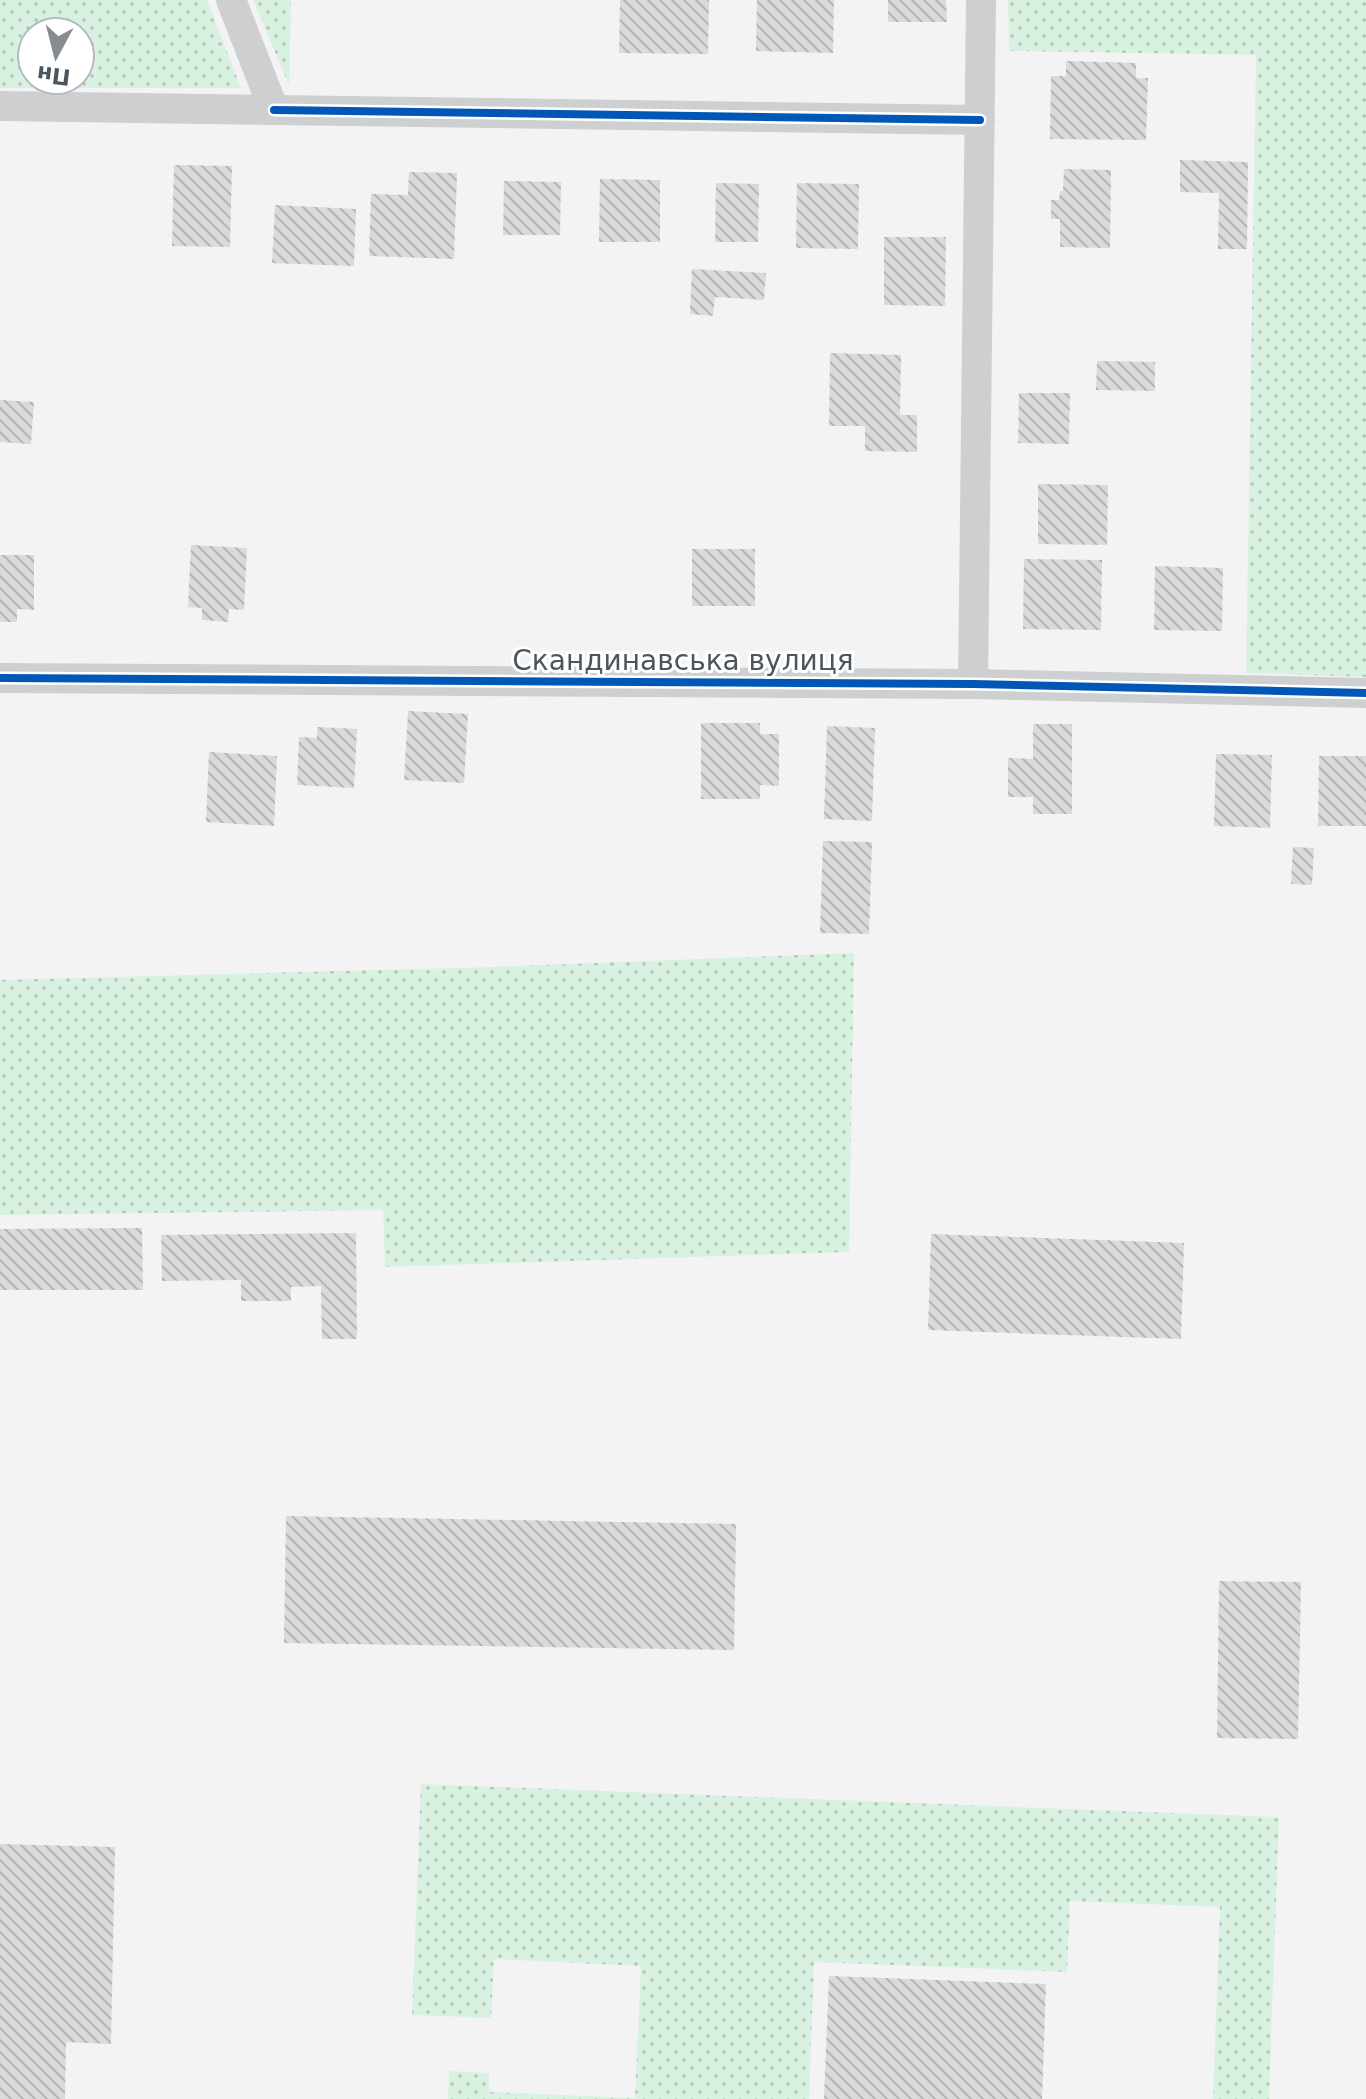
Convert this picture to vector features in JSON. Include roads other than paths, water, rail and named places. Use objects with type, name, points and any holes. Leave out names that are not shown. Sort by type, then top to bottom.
[{"type":"street","points":[[231,0],[274,110]]},
{"type":"street","points":[[973,684],[981,0]]},
{"type":"street","points":[[0,106],[980,120]]},
{"type":"street","name":"Скандинавська вулиця","points":[[0,678],[973,684],[1366,693]]}]
